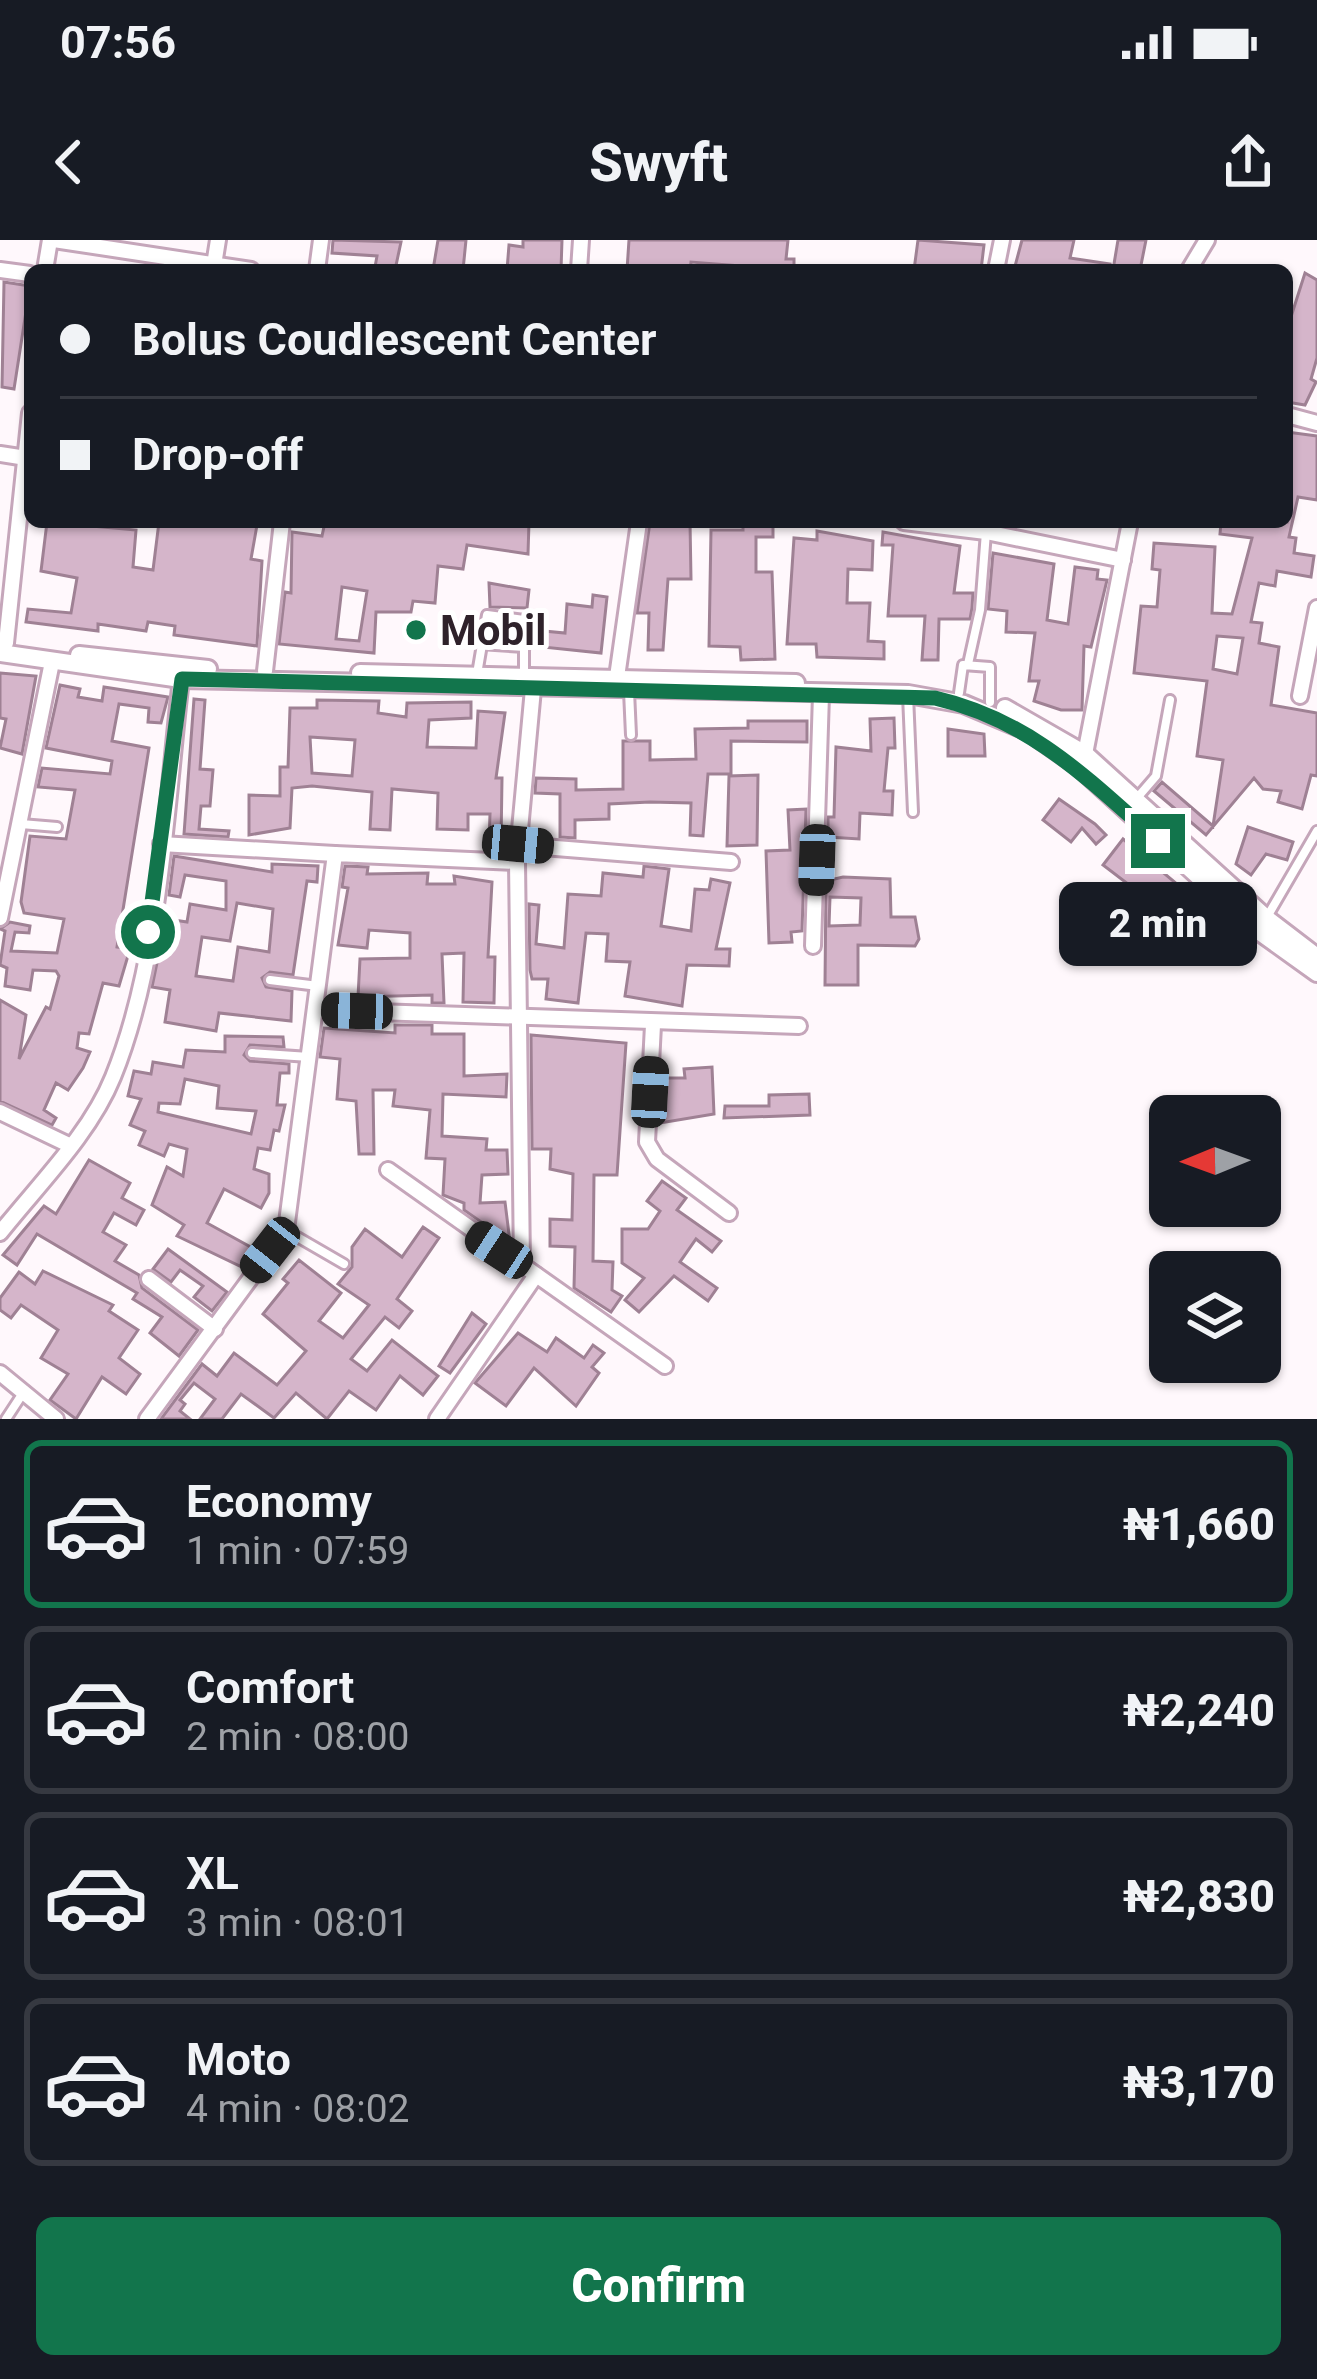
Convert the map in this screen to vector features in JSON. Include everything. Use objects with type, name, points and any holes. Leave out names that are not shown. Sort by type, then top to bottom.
[{"type":"street","points":[[52,240],[144,263]]},
{"type":"street","points":[[2,646],[24,474]]},
{"type":"street","points":[[265,671],[281,528]]},
{"type":"street","points":[[623,684],[638,528]]},
{"type":"street","points":[[953,528],[1123,560]]},
{"type":"street","points":[[1085,754],[1129,528]]},
{"type":"street","points":[[1300,696],[1317,608]]},
{"type":"street","points":[[2,646],[52,662],[182,679],[908,685],[959,693],[1034,721],[1085,754],[1266,918],[1317,957]]},
{"type":"street","points":[[2,646],[129,662],[265,671],[477,674],[528,682]]},
{"type":"street","points":[[0,919],[52,662]]},
{"type":"street","points":[[0,1233],[70,1145],[112,1079],[141,977],[182,679]]},
{"type":"street","points":[[522,1265],[518,844],[528,682]]},
{"type":"street","points":[[623,684],[821,695],[908,694],[964,704],[1028,731],[1078,766],[1258,930],[1317,973]]},
{"type":"street","points":[[813,946],[821,695]]},
{"type":"street","points":[[161,844],[518,862]]},
{"type":"street","points":[[518,844],[730,862]]},
{"type":"street","points":[[147,1419],[286,1230],[334,854]]},
{"type":"street","points":[[316,1010],[653,1025],[799,1026]]},
{"type":"street","points":[[653,1025],[647,1142],[657,1159],[729,1213]]},
{"type":"street","points":[[0,1112],[70,1145]]},
{"type":"street","points":[[388,1170],[665,1366]]},
{"type":"street","points":[[437,1419],[536,1276]]},
{"type":"street","points":[[149,1279],[215,1329]]},
{"type":"street","points":[[0,1372],[56,1419]]},
{"type":"lane","points":[[968,664],[980,610],[986,532]]},
{"type":"lane","points":[[477,674],[488,615],[524,620],[528,682]]},
{"type":"lane","points":[[480,644],[525,647]]},
{"type":"lane","points":[[959,693],[961,667],[991,668],[990,702]]},
{"type":"lane","points":[[623,684],[631,735]]},
{"type":"lane","points":[[908,694],[914,812]]},
{"type":"lane","points":[[1135,801],[1156,776],[1170,700]]},
{"type":"lane","points":[[20,823],[57,826]]},
{"type":"lane","points":[[1266,918],[1317,831]]},
{"type":"lane","points":[[270,980],[319,986]]},
{"type":"lane","points":[[252,1053],[310,1058]]},
{"type":"lane","points":[[286,1230],[344,1264]]},
{"type":"lane","points":[[6,1419],[25,1390]]},
{"type":"building","points":[[333,240],[401,242],[396,264],[376,264],[377,256],[332,253]]},
{"type":"building","points":[[438,240],[466,240],[464,264],[434,264]]},
{"type":"building","points":[[523,240],[562,240],[561,264],[507,264],[509,245],[523,247]]},
{"type":"building","points":[[629,240],[788,240],[786,259],[794,259],[794,264],[627,264]]},
{"type":"building","points":[[918,240],[984,245],[982,264],[915,264]]},
{"type":"building","points":[[1022,240],[1074,240],[1070,258],[1110,264],[1016,264]]},
{"type":"building","points":[[1118,240],[1146,240],[1141,264],[1114,264]]},
{"type":"building","points":[[1305,273],[1317,280],[1317,358],[1311,379],[1316,382],[1305,405],[1293,403],[1293,310]]},
{"type":"building","points":[[4,282],[24,285],[24,325],[14,389],[2,387]]},
{"type":"building","points":[[1293,433],[1317,436],[1317,500],[1298,497],[1293,519]]},
{"type":"building","points":[[46,528],[136,530],[133,567],[153,570],[158,528],[256,528],[251,559],[262,561],[257,646],[174,635],[175,626],[148,622],[146,631],[98,624],[98,631],[26,622],[28,609],[71,613],[77,578],[41,571]]},
{"type":"building","points":[[324,528],[529,528],[528,554],[467,545],[463,569],[438,566],[435,603],[413,601],[411,612],[376,612],[374,653],[279,644],[285,592],[291,593],[292,532],[322,536]],"holes":[[[342,587],[367,591],[359,641],[336,639]]]},
{"type":"building","points":[[649,528],[690,528],[691,579],[668,579],[663,650],[648,650],[649,613],[637,613]]},
{"type":"building","points":[[773,528],[773,537],[756,537],[756,572],[772,572],[775,659],[741,660],[740,647],[709,646],[711,530]]},
{"type":"building","points":[[1220,528],[1291,528],[1289,537],[1296,538],[1294,553],[1314,556],[1311,577],[1277,571],[1275,586],[1259,583],[1251,622],[1262,623],[1259,643],[1279,647],[1271,705],[1317,713],[1317,776],[1311,775],[1302,809],[1278,802],[1281,791],[1263,789],[1254,778],[1206,835],[1154,791],[1162,782],[1213,826],[1223,760],[1197,756],[1207,681],[1134,673],[1141,606],[1157,607],[1160,570],[1152,569],[1154,543],[1215,547],[1212,613],[1232,614],[1252,538],[1220,534]],"holes":[[[1217,636],[1243,638],[1237,674],[1213,669]]]},
{"type":"building","points":[[817,531],[873,541],[872,570],[848,569],[847,603],[870,603],[868,641],[884,642],[884,659],[817,657],[816,644],[787,644],[794,538],[817,540]]},
{"type":"building","points":[[883,532],[960,546],[954,593],[973,593],[970,619],[939,619],[938,660],[922,660],[925,616],[888,616],[893,545],[882,545]]},
{"type":"building","points":[[993,553],[1054,564],[1047,620],[1068,624],[1075,567],[1098,570],[1097,579],[1107,580],[1091,647],[1084,646],[1082,710],[1061,710],[1034,701],[1039,681],[1029,681],[1035,633],[1006,632],[1007,611],[988,609]]},
{"type":"building","points":[[489,583],[529,590],[527,608],[490,607]]},
{"type":"building","points":[[593,595],[607,597],[601,653],[533,646],[533,630],[565,633],[567,604],[592,607]]},
{"type":"building","points":[[0,673],[36,676],[22,754],[0,748],[6,719],[0,718]]},
{"type":"building","points":[[60,685],[80,689],[78,697],[102,701],[104,687],[168,697],[161,723],[148,722],[149,708],[119,704],[112,741],[149,748],[117,947],[130,949],[119,986],[103,983],[89,1034],[79,1033],[77,1048],[90,1052],[83,1068],[68,1090],[56,1083],[44,1110],[56,1118],[52,1125],[0,1101],[0,1000],[26,1015],[19,1059],[46,1007],[50,1009],[59,976],[56,971],[33,970],[30,990],[5,986],[7,968],[0,965],[5,931],[0,929],[10,922],[30,926],[29,933],[15,932],[11,951],[57,953],[64,919],[24,913],[21,902],[30,836],[66,839],[75,790],[38,787],[42,768],[110,774],[112,761],[46,748]]},
{"type":"building","points":[[194,699],[205,700],[200,769],[213,770],[210,806],[201,806],[199,829],[229,831],[228,837],[184,834]]},
{"type":"building","points":[[317,700],[379,701],[378,713],[406,717],[407,703],[471,702],[471,718],[429,720],[427,747],[476,748],[478,711],[505,713],[496,778],[502,778],[501,844],[489,844],[490,814],[468,814],[468,830],[437,829],[438,793],[392,789],[390,830],[370,829],[372,792],[312,786],[292,788],[290,828],[249,835],[249,795],[280,796],[280,767],[288,767],[290,708],[317,708]],"holes":[[[310,737],[355,740],[352,776],[312,773]]]},
{"type":"building","points":[[894,718],[895,748],[888,748],[884,791],[893,791],[892,815],[860,813],[859,839],[828,837],[828,817],[834,817],[836,747],[871,751],[870,719]]},
{"type":"building","points":[[748,721],[807,721],[807,742],[731,741],[731,774],[708,774],[703,836],[690,835],[691,803],[650,802],[609,804],[609,819],[575,820],[575,838],[560,837],[560,794],[535,793],[536,778],[576,779],[576,790],[623,789],[623,741],[650,741],[650,760],[696,759],[695,729],[748,728]]},
{"type":"building","points":[[948,729],[984,734],[985,756],[948,756]]},
{"type":"building","points":[[758,775],[757,845],[727,846],[729,776]]},
{"type":"building","points":[[1059,799],[1106,835],[1096,844],[1082,828],[1071,842],[1043,820]]},
{"type":"building","points":[[806,809],[802,931],[791,932],[792,942],[769,943],[766,851],[790,850],[788,810]]},
{"type":"building","points":[[1248,827],[1293,842],[1287,860],[1266,854],[1251,875],[1236,864]]},
{"type":"building","points":[[1123,839],[1183,889],[1162,910],[1103,865]]},
{"type":"building","points":[[174,856],[272,872],[272,864],[318,866],[317,882],[307,881],[293,975],[270,972],[262,978],[266,987],[292,991],[291,1021],[219,1013],[216,1031],[165,1022],[170,990],[152,987],[163,934],[173,934],[174,920],[187,922],[190,904],[226,910],[226,881],[185,875],[180,897],[169,895]],"holes":[[[237,903],[273,909],[269,952],[238,947],[233,981],[196,976],[202,937],[230,941]]]},
{"type":"building","points":[[345,866],[368,867],[367,874],[428,873],[427,884],[455,884],[454,876],[492,882],[488,957],[495,957],[494,1003],[463,1002],[464,953],[442,954],[444,1003],[432,1003],[432,995],[358,997],[360,959],[410,958],[410,933],[369,930],[367,948],[338,945],[348,888],[342,887]]},
{"type":"building","points":[[644,866],[669,869],[661,926],[691,931],[695,889],[709,890],[711,879],[730,883],[716,949],[730,949],[729,966],[687,965],[682,1006],[625,996],[630,962],[606,961],[608,934],[586,933],[578,1003],[546,999],[548,979],[532,979],[530,970],[529,904],[539,905],[536,944],[564,948],[568,894],[601,896],[603,873],[643,877]]},
{"type":"building","points":[[890,879],[891,917],[915,917],[919,939],[915,946],[858,945],[858,985],[825,985],[826,881]],"holes":[[[830,897],[861,898],[860,925],[829,926]]]},
{"type":"building","points":[[395,1025],[432,1025],[432,1034],[464,1034],[464,1076],[507,1074],[506,1097],[443,1094],[442,1136],[487,1139],[486,1150],[507,1150],[508,1174],[482,1175],[480,1203],[505,1202],[510,1242],[464,1210],[464,1203],[443,1195],[445,1159],[426,1158],[430,1110],[393,1106],[395,1090],[373,1090],[374,1154],[359,1154],[356,1101],[337,1099],[340,1059],[320,1057],[324,1028],[395,1033]]},
{"type":"building","points":[[531,1035],[626,1043],[617,1175],[594,1175],[593,1261],[613,1262],[612,1290],[622,1296],[611,1312],[574,1288],[575,1247],[550,1246],[550,1219],[572,1220],[573,1174],[550,1169],[551,1149],[532,1149]]},
{"type":"building","points":[[225,1036],[283,1037],[284,1047],[250,1045],[244,1055],[250,1061],[289,1064],[289,1073],[280,1073],[277,1105],[285,1105],[279,1131],[274,1130],[270,1150],[258,1148],[254,1169],[269,1174],[269,1193],[261,1208],[224,1189],[207,1223],[256,1250],[244,1268],[177,1236],[184,1225],[152,1205],[167,1167],[183,1176],[187,1149],[169,1144],[164,1156],[139,1145],[145,1131],[130,1125],[141,1099],[128,1096],[134,1071],[151,1074],[153,1062],[183,1067],[186,1050],[225,1052]],"holes":[[[185,1079],[219,1086],[217,1108],[256,1111],[251,1134],[158,1112],[159,1103],[180,1104]]]},
{"type":"building","points":[[712,1067],[714,1114],[660,1123],[662,1078],[685,1078],[684,1069]]},
{"type":"building","points":[[809,1094],[810,1115],[724,1118],[725,1106],[769,1106],[769,1095]]},
{"type":"building","points":[[89,1160],[130,1183],[122,1198],[144,1210],[136,1225],[114,1213],[103,1232],[126,1245],[115,1261],[139,1275],[142,1288],[198,1330],[179,1356],[150,1333],[162,1317],[133,1299],[137,1293],[37,1234],[17,1265],[3,1255],[44,1206],[56,1214]]},
{"type":"building","points":[[662,1181],[686,1198],[677,1210],[721,1241],[712,1252],[696,1239],[680,1262],[717,1288],[708,1301],[674,1276],[639,1312],[625,1300],[644,1278],[622,1263],[622,1229],[648,1229],[660,1211],[647,1201]]},
{"type":"building","points":[[423,1227],[439,1238],[397,1299],[412,1311],[399,1328],[385,1317],[351,1359],[367,1371],[392,1340],[438,1376],[423,1395],[400,1376],[376,1410],[349,1391],[327,1419],[296,1393],[274,1418],[241,1394],[222,1419],[200,1419],[215,1399],[194,1383],[180,1400],[185,1404],[180,1411],[190,1419],[161,1419],[202,1364],[217,1376],[234,1353],[277,1385],[306,1351],[263,1314],[288,1283],[283,1279],[299,1260],[341,1293],[319,1321],[343,1338],[369,1305],[338,1284],[352,1267],[352,1247],[365,1229],[402,1257]]},
{"type":"building","points":[[168,1249],[227,1292],[212,1311],[194,1297],[203,1286],[180,1270],[171,1282],[153,1269]]},
{"type":"building","points":[[43,1271],[113,1305],[109,1311],[138,1330],[119,1358],[140,1374],[126,1394],[102,1377],[76,1419],[50,1400],[68,1374],[41,1358],[58,1330],[21,1305],[11,1318],[0,1310],[0,1298],[19,1272],[35,1284]]},
{"type":"building","points":[[472,1313],[486,1324],[450,1373],[439,1366]]},
{"type":"building","points":[[518,1333],[547,1352],[556,1338],[584,1358],[593,1345],[604,1353],[592,1367],[599,1373],[576,1406],[534,1368],[506,1406],[475,1383]]},
{"type":"place","name":"Mobil","points":[[416,630]]},
{"type":"route","points":[[148,932],[182,679],[935,698],[990,713],[1028,731],[1078,766],[1158,841]]}]
